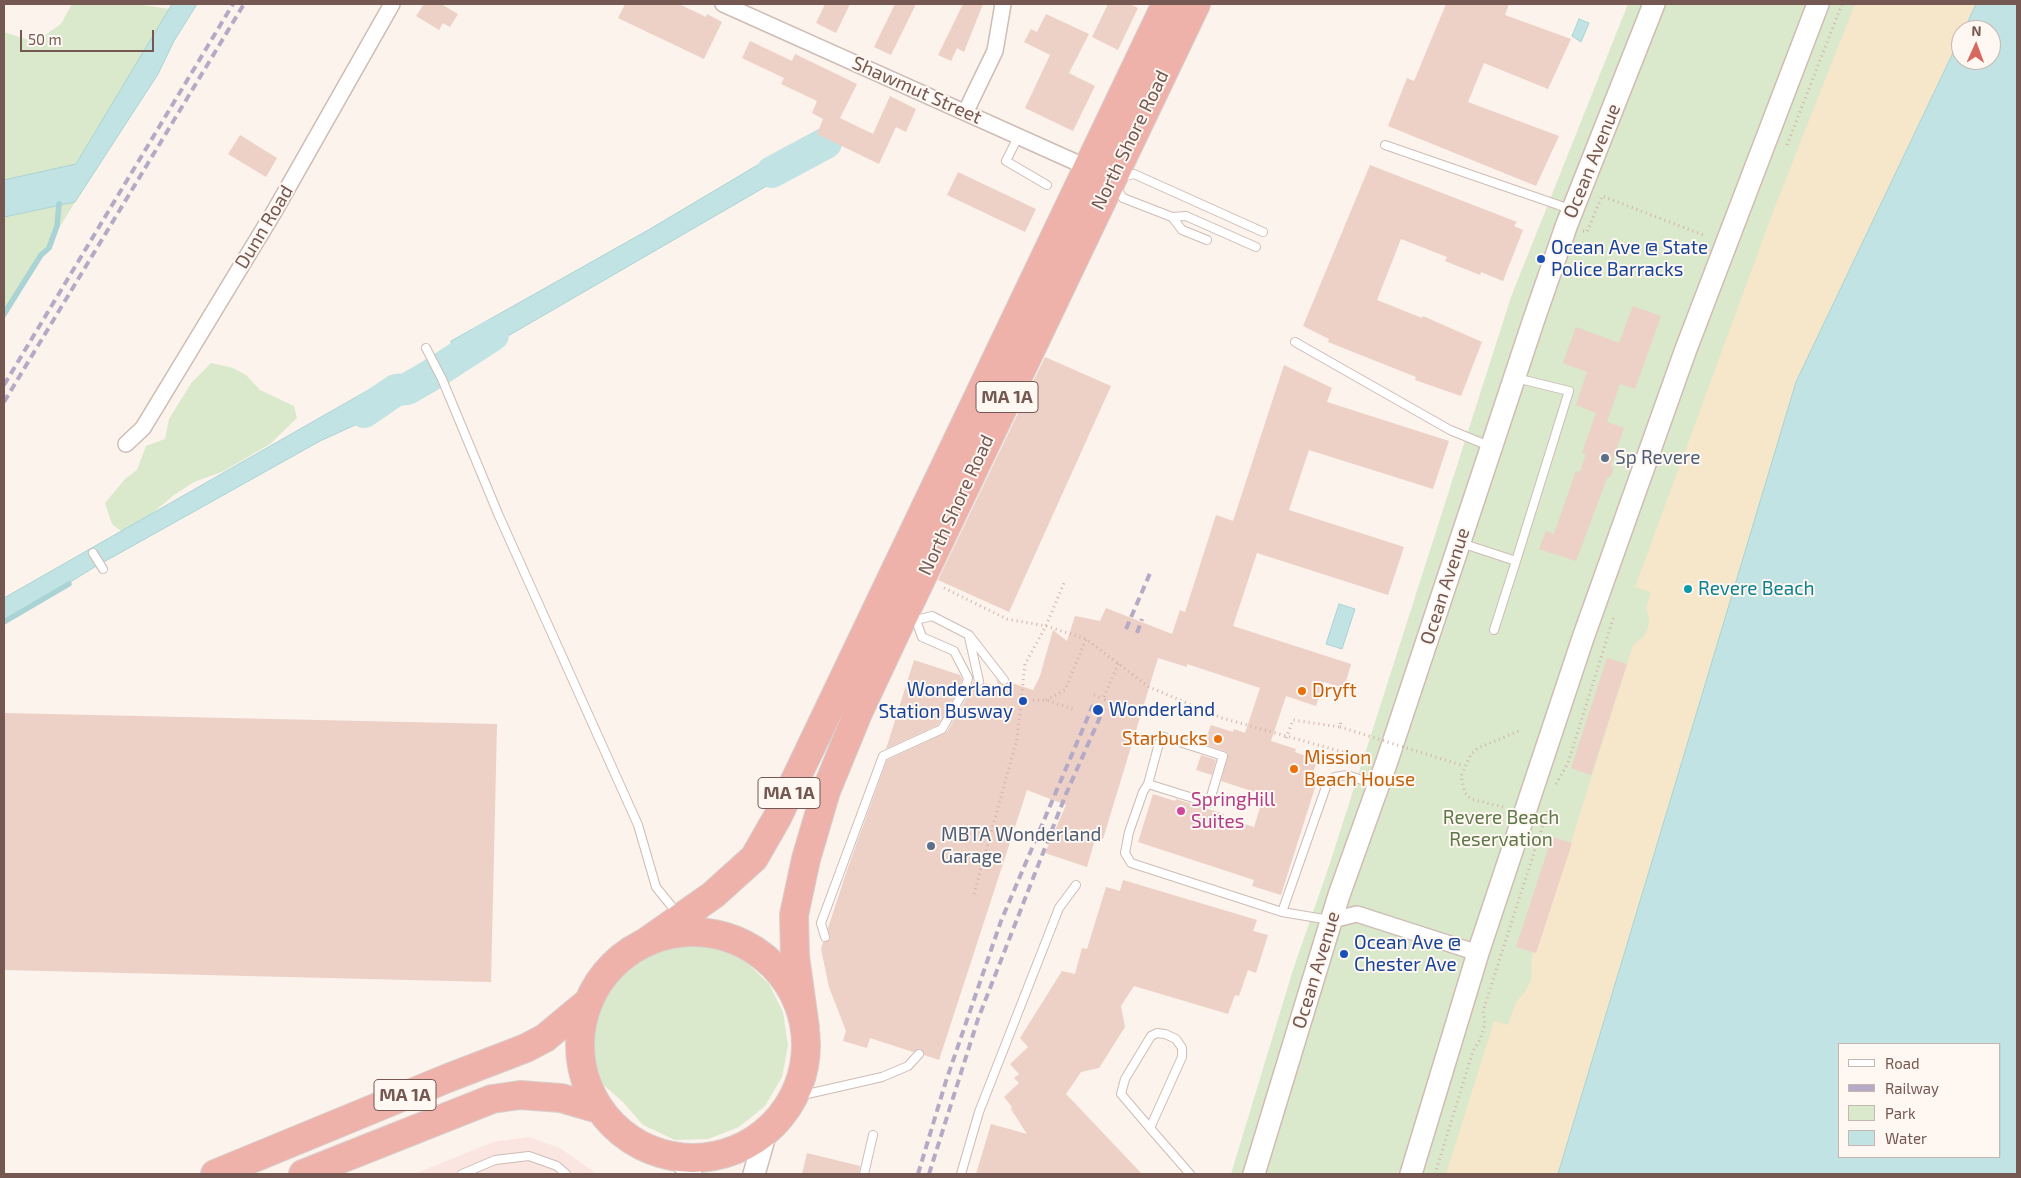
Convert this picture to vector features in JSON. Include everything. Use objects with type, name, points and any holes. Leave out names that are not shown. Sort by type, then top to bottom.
[{"type":"highway","name":"North Shore Road","points":[[805,1028],[795,956],[794,915],[806,859],[826,791],[858,713],[896,611],[1100,173],[1166,4]]},
{"type":"highway","name":"North Shore Road","points":[[1100,173],[1196,4]]},
{"type":"highway","name":"North Shore Road","points":[[646,942],[713,895],[754,858],[896,611]]},
{"type":"highway","points":[[646,942],[675,933],[705,932],[734,939],[760,954],[781,974],[797,999],[805,1028]]},
{"type":"highway","name":"MA 1A","points":[[215,1174],[526,1048],[545,1038],[587,1003],[597,984],[611,966],[627,952],[646,942]]},
{"type":"highway","points":[[587,1003],[581,1024],[579,1046],[582,1069],[588,1090],[599,1109]]},
{"type":"highway","name":"MA 1A","points":[[303,1174],[492,1099],[520,1095],[561,1098],[599,1109],[620,1133],[685,1166],[739,1149],[766,1132],[782,1116],[800,1083],[806,1056],[805,1028]]},
{"type":"main road","name":"Ocean Avenue","points":[[1254,1174],[1332,920],[1569,217],[1654,4]]},
{"type":"main road","points":[[1411,1174],[1478,953],[1592,613],[1686,349],[1818,4]]},
{"type":"main road","points":[[754,1174],[766,1132]]},
{"type":"street","name":"Dunn Road","points":[[126,444],[143,428],[274,212],[392,4]]},
{"type":"street","name":"Shawmut Street","points":[[723,4],[966,111],[1100,173]]},
{"type":"street","points":[[966,111],[995,51],[1003,4]]},
{"type":"street","points":[[1332,920],[1357,914],[1478,953]]},
{"type":"lane","points":[[1019,135],[1006,162],[1047,185]]},
{"type":"lane","points":[[1385,145],[1569,217]]},
{"type":"lane","points":[[1100,173],[1123,198],[1172,217],[1186,216],[1256,247]]},
{"type":"lane","points":[[1100,173],[1134,174],[1263,232]]},
{"type":"lane","points":[[1172,217],[1182,230],[1206,240]]},
{"type":"lane","points":[[1295,342],[1450,430],[1492,447]]},
{"type":"lane","points":[[426,348],[442,379],[499,516],[638,825],[656,887],[681,918]]},
{"type":"lane","points":[[1494,630],[1569,391],[1516,378]]},
{"type":"lane","points":[[1459,543],[1516,561]]},
{"type":"lane","points":[[93,553],[103,569]]},
{"type":"lane","points":[[896,611],[932,616],[969,635],[1004,680]]},
{"type":"lane","points":[[825,936],[821,923],[883,756],[942,729],[965,689],[968,678],[954,651],[922,637],[896,611]]},
{"type":"lane","points":[[969,635],[979,681]]},
{"type":"lane","points":[[1148,784],[1208,803],[1223,756],[1161,736],[1148,784],[1143,792],[1129,832],[1125,853],[1131,863],[1282,912],[1332,920]]},
{"type":"lane","points":[[1282,912],[1327,784],[1335,777],[1347,775],[1377,785]]},
{"type":"lane","points":[[962,1174],[979,1112],[1059,908],[1076,884]]},
{"type":"lane","points":[[1150,1128],[1182,1057],[1182,1048],[1176,1039],[1157,1033],[1151,1036],[1121,1088],[1121,1094],[1150,1128],[1190,1174]]},
{"type":"lane","points":[[794,1097],[882,1078],[908,1066],[919,1054]]},
{"type":"lane","points":[[864,1174],[872,1136]]},
{"type":"lane","points":[[462,1174],[495,1160],[529,1156],[557,1166],[566,1174]]},
{"type":"path","points":[[1569,217],[1587,232],[1602,196],[1706,236]]},
{"type":"path","points":[[974,894],[1018,739],[1023,702],[1025,664],[1046,626],[1064,583]]},
{"type":"path","points":[[944,588],[1007,618],[1046,626],[1086,639],[1119,662],[1149,687],[1222,718],[1286,738],[1386,764]]},
{"type":"path","points":[[1554,787],[1568,763],[1614,615]]},
{"type":"path","points":[[1023,702],[1046,700],[1066,690],[1086,639]]},
{"type":"path","points":[[1103,699],[1119,662]]},
{"type":"path","points":[[1094,695],[1110,702]]},
{"type":"path","points":[[1046,700],[1075,710]]},
{"type":"path","points":[[1286,738],[1293,720],[1340,727],[1464,766]]},
{"type":"path","points":[[1340,727],[1341,720]]},
{"type":"path","points":[[1502,807],[1480,803],[1465,793],[1461,776],[1471,754],[1478,748],[1521,730]]},
{"type":"path","points":[[1435,1174],[1473,1051],[1480,1040],[1485,1024],[1483,1011],[1547,816],[1549,802]]},
{"type":"shaded area","points":[[529,1137],[560,1148],[597,1174],[414,1174],[493,1142]]},
{"type":"green space","points":[[72,4],[137,4],[169,9],[76,164],[4,180],[4,32],[32,41],[41,38],[61,24]]},
{"type":"green space","name":"Revere Beach Reservation","points":[[1628,4],[1976,4],[1969,20],[1951,20],[1951,57],[1796,382],[1558,1174],[1231,1174],[1293,970],[1330,863],[1511,297]]},
{"type":"green space","points":[[75,202],[45,251],[4,320],[4,217]]},
{"type":"green space","points":[[211,363],[233,368],[246,375],[260,390],[294,406],[297,418],[270,444],[224,471],[194,482],[174,495],[138,525],[121,531],[112,524],[105,503],[125,479],[137,470],[146,446],[165,439],[169,419],[192,382]]},
{"type":"green space","points":[[686,944],[717,948],[746,962],[769,984],[783,1012],[788,1045],[782,1077],[765,1106],[739,1127],[708,1139],[675,1140],[643,1125],[623,1102],[599,1081],[592,1066],[590,1039],[594,1019],[606,990],[627,966],[655,951]]},
{"type":"sand","name":"Revere Beach","points":[[1855,4],[1976,4],[1969,20],[1951,20],[1951,57],[1796,382],[1558,1174],[1446,1174],[1494,1021],[1508,1025],[1516,1002],[1526,990],[1532,976],[1531,963],[1533,952],[1536,953],[1633,645],[1644,636],[1648,628],[1649,618],[1646,608],[1651,592],[1635,587],[1774,209]]},
{"type":"water","points":[[172,4],[197,4],[174,41],[158,74],[75,202],[4,217],[4,180],[76,164]]},
{"type":"water","points":[[1976,4],[2017,4],[2017,1174],[1558,1174],[1796,382],[1951,57],[1951,70],[2001,70],[2001,20],[1969,20]]},
{"type":"water","points":[[1579,19],[1589,23],[1581,42],[1572,36]]},
{"type":"water","points":[[798,141],[808,141],[812,147],[809,156],[789,173],[494,344],[459,361],[454,358],[451,353],[451,341],[650,229]]},
{"type":"water","points":[[393,376],[403,384],[399,394],[355,425],[320,441],[93,568],[4,623],[4,598]]},
{"type":"water","points":[[1339,604],[1355,609],[1342,649],[1326,644]]},
{"type":"building","points":[[424,4],[441,4],[458,14],[450,27],[443,23],[439,30],[416,16]]},
{"type":"building","points":[[625,4],[679,4],[706,17],[707,14],[722,22],[704,59],[618,18]]},
{"type":"building","points":[[825,4],[850,4],[836,33],[816,23]]},
{"type":"building","points":[[895,4],[916,4],[891,55],[874,47]]},
{"type":"building","points":[[963,4],[983,4],[964,52],[957,48],[951,61],[938,55]]},
{"type":"building","points":[[1108,4],[1130,4],[1138,8],[1118,50],[1092,37]]},
{"type":"building","points":[[1446,4],[1509,4],[1505,15],[1571,39],[1548,89],[1484,63],[1468,102],[1559,136],[1536,186],[1388,126],[1407,78],[1414,81]]},
{"type":"building","points":[[1046,14],[1089,34],[1069,73],[1095,86],[1073,131],[1025,108],[1050,55],[1024,42],[1031,29],[1037,32]]},
{"type":"building","points":[[750,41],[792,61],[795,54],[857,84],[840,118],[873,134],[890,96],[916,109],[906,132],[896,127],[879,164],[817,134],[823,119],[812,113],[817,101],[781,84],[784,78],[742,58]]},
{"type":"building","points":[[240,135],[277,158],[266,177],[228,154]]},
{"type":"building","points":[[1370,165],[1517,222],[1514,226],[1523,230],[1503,281],[1481,272],[1480,275],[1445,261],[1447,257],[1401,239],[1377,300],[1422,318],[1423,316],[1482,342],[1461,396],[1415,380],[1416,377],[1328,342],[1329,339],[1303,326]]},
{"type":"building","points":[[958,172],[1036,209],[1025,232],[947,195]]},
{"type":"building","points":[[1633,306],[1661,316],[1635,389],[1620,384],[1607,422],[1624,428],[1611,465],[1613,469],[1611,476],[1607,478],[1576,561],[1539,549],[1546,531],[1554,534],[1576,471],[1580,472],[1586,454],[1582,453],[1596,413],[1576,405],[1587,372],[1563,363],[1576,327],[1619,343]]},
{"type":"building","points":[[1045,357],[1111,386],[1009,612],[938,580]]},
{"type":"building","points":[[1284,365],[1332,388],[1327,402],[1449,441],[1433,489],[1309,450],[1289,510],[1404,547],[1388,595],[1257,553],[1233,626],[1351,664],[1344,688],[1324,682],[1316,706],[1286,696],[1271,741],[1296,749],[1295,752],[1317,760],[1313,773],[1319,775],[1281,895],[1252,886],[1254,880],[1138,842],[1153,794],[1224,814],[1223,817],[1254,827],[1264,795],[1221,781],[1228,754],[1225,751],[1204,744],[1211,725],[1233,732],[1234,729],[1245,733],[1260,688],[1187,664],[1187,667],[1158,658],[1103,839],[1096,836],[1087,867],[1045,853],[1066,805],[1027,790],[939,1060],[924,1055],[921,1049],[913,1052],[870,1038],[867,1048],[843,1041],[846,1031],[829,987],[821,949],[823,942],[830,939],[828,928],[887,760],[947,732],[970,692],[973,681],[978,686],[984,683],[999,687],[996,679],[1002,685],[1009,682],[1033,690],[1040,676],[1053,630],[1067,641],[1075,616],[1100,621],[1106,608],[1172,634],[1180,610],[1185,612],[1216,515],[1233,521]]},
{"type":"building","points":[[1607,658],[1627,664],[1591,775],[1571,768]]},
{"type":"building","points":[[914,660],[960,675],[962,679],[960,687],[938,725],[886,749]]},
{"type":"building","points":[[4,713],[497,724],[491,982],[4,970]]},
{"type":"building","points":[[1201,755],[1216,760],[1212,775],[1196,770]]},
{"type":"building","points":[[1552,837],[1572,843],[1536,953],[1516,947]]},
{"type":"building","points":[[1123,880],[1257,920],[1253,931],[1268,935],[1256,973],[1248,970],[1239,996],[1235,995],[1228,1014],[1134,986],[1121,1006],[1125,1027],[1099,1068],[1081,1072],[1066,1094],[1142,1174],[976,1174],[991,1124],[1027,1134],[1011,1109],[1012,1107],[1004,1097],[1019,1083],[1014,1078],[1019,1074],[1010,1064],[1028,1047],[1020,1038],[1062,971],[1075,974],[1082,948],[1087,949],[1106,887],[1120,891]]},
{"type":"building","points":[[807,1153],[860,1166],[859,1174],[802,1174]]},
{"type":"waterway","points":[[772,172],[826,143]]},
{"type":"waterway","points":[[4,314],[41,255],[49,248],[57,226],[59,204]]},
{"type":"waterway","points":[[364,412],[396,390],[407,389],[428,377],[493,335]]},
{"type":"waterway","points":[[4,622],[69,584]]},
{"type":"railway","points":[[4,385],[233,4]]},
{"type":"railway","points":[[4,402],[244,4]]},
{"type":"railway","points":[[1126,629],[1151,571]]},
{"type":"railway","points":[[1137,633],[1142,619]]},
{"type":"railway","points":[[918,1174],[946,1081],[1001,921],[1093,705]]},
{"type":"railway","points":[[929,1174],[978,1019],[1066,794],[1104,708]]},
{"type":"place","name":"Ocean Ave @ State Police Barracks","points":[[1541,259]]},
{"type":"place","name":"Sp Revere","points":[[1605,458]]},
{"type":"place","name":"Revere Beach","points":[[1688,589]]},
{"type":"place","name":"Dryft","points":[[1302,691]]},
{"type":"place","name":"Wonderland Station Busway","points":[[1023,701]]},
{"type":"place","name":"Wonderland","points":[[1098,710]]},
{"type":"place","name":"Starbucks","points":[[1218,739]]},
{"type":"place","name":"Mission Beach House","points":[[1294,769]]},
{"type":"place","name":"SpringHill Suites","points":[[1181,811]]},
{"type":"place","name":"MBTA Wonderland Garage","points":[[931,846]]},
{"type":"place","name":"Ocean Ave @ Chester Ave","points":[[1344,954]]}]
